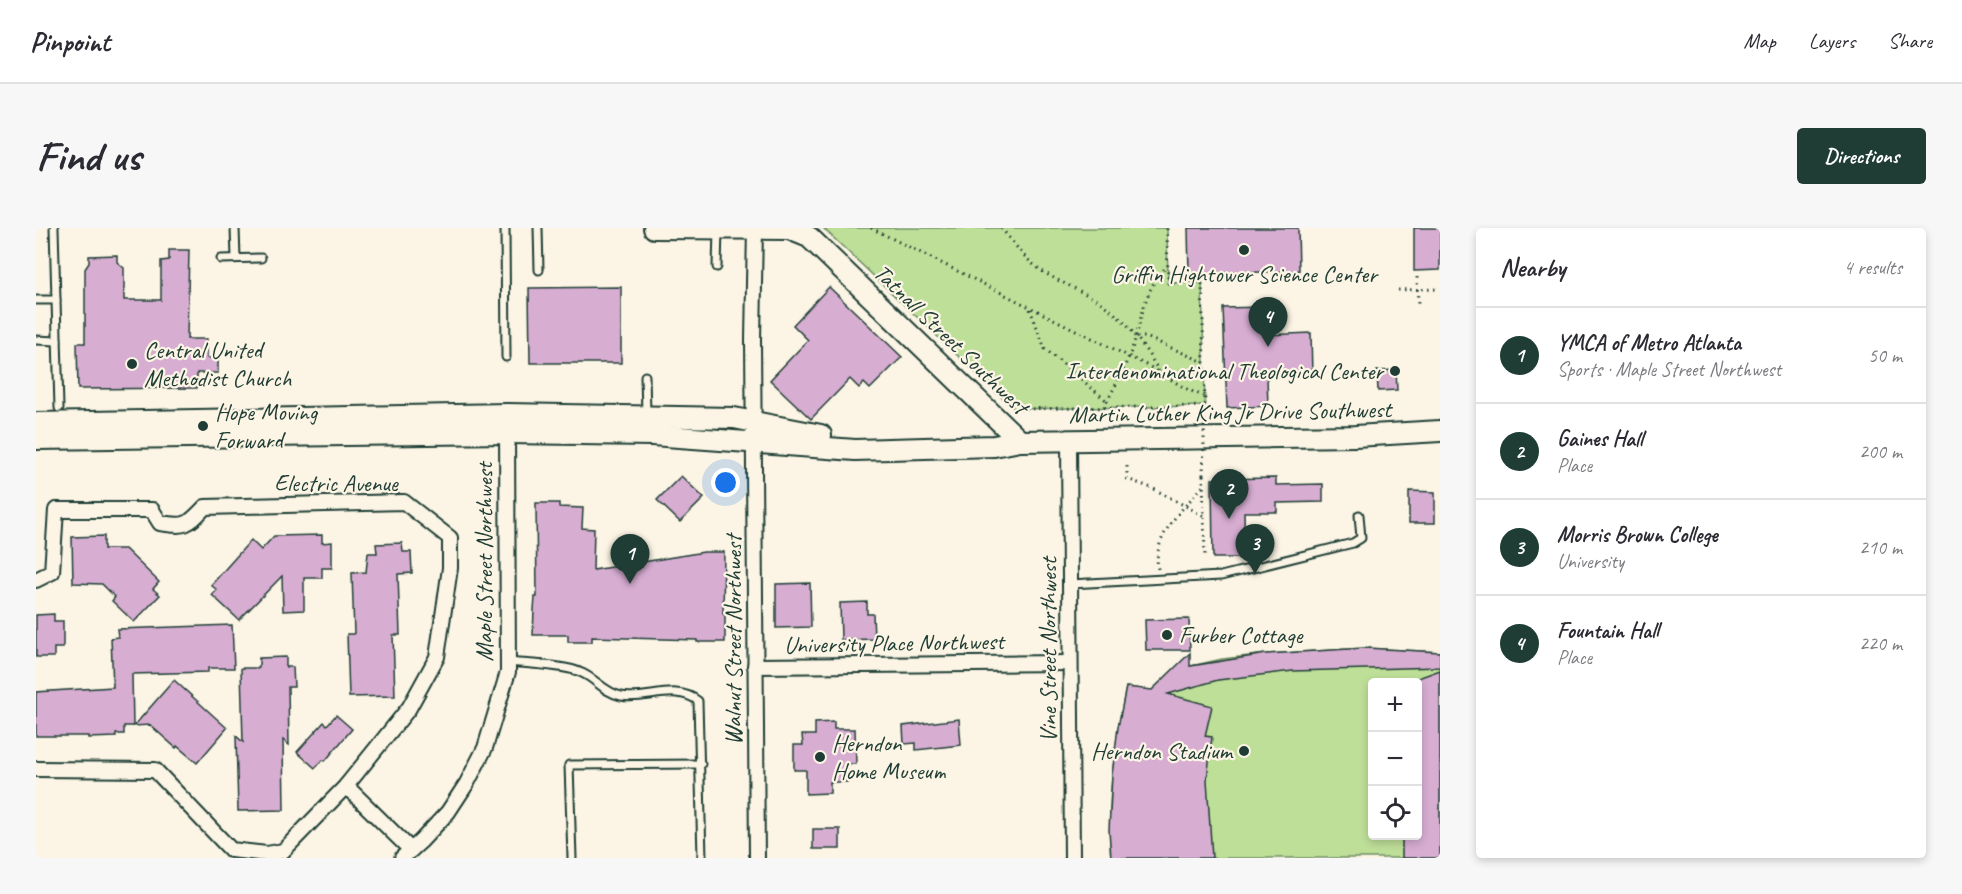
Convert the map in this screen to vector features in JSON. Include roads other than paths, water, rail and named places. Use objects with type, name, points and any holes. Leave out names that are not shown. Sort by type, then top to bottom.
[{"type":"street","points":[[654,228],[755,228]]},
{"type":"street","name":"Walnut Street Northwest","points":[[755,228],[757,858]]},
{"type":"street","name":"Tatnall Street Southwest","points":[[755,228],[789,230],[809,237],[1020,441]]},
{"type":"street","points":[[36,439],[646,416],[734,418],[755,432]]},
{"type":"street","points":[[36,423],[507,423],[652,435],[755,432]]},
{"type":"street","name":"Maple Street Northwest","points":[[406,854],[422,841],[448,812],[467,783],[485,748],[508,672],[507,423]]},
{"type":"street","name":"Martin Luther King Jr Drive Southwest","points":[[755,432],[847,437],[994,434],[1020,441],[1069,441],[1343,437],[1440,431]]},
{"type":"street","name":"Vine Street Northwest","points":[[1069,441],[1072,858]]},
{"type":"street","name":"Electric Avenue","points":[[36,580],[52,573],[56,510],[152,510],[160,523],[175,525],[190,523],[205,507],[404,502],[450,538],[450,568],[437,657],[410,708],[346,786]]},
{"type":"street","name":"University Place Northwest","points":[[755,666],[1070,663]]},
{"type":"street","points":[[36,769],[155,770],[231,850],[267,854],[283,851],[346,786],[406,854]]},
{"type":"lane","points":[[54,228],[59,408]]},
{"type":"lane","points":[[235,228],[236,258]]},
{"type":"lane","points":[[506,228],[506,357]]},
{"type":"lane","points":[[538,228],[539,270]]},
{"type":"lane","points":[[717,267],[718,228]]},
{"type":"lane","points":[[222,259],[261,258]]},
{"type":"lane","points":[[36,300],[56,300]]},
{"type":"lane","points":[[36,340],[57,341]]},
{"type":"lane","points":[[645,376],[646,416]]},
{"type":"lane","points":[[1070,584],[1221,576],[1344,547],[1360,538],[1359,515]]},
{"type":"lane","points":[[508,662],[544,665],[581,672],[610,692],[622,696],[668,693],[691,695],[698,700],[702,858]]},
{"type":"lane","points":[[572,858],[569,765],[701,764]]},
{"type":"place","name":"Griffin Hightower Science Center","points":[[1244,250]]},
{"type":"place","name":"Fountain Hall","points":[[1268,347]]},
{"type":"place","name":"Central United Methodist Church","points":[[132,364]]},
{"type":"place","name":"Interdenominational Theological Center","points":[[1395,371]]},
{"type":"place","name":"Hope Moving Forward","points":[[203,426]]},
{"type":"place","name":"Gaines Hall","points":[[1229,519]]},
{"type":"place","name":"Morris Brown College","points":[[1255,574]]},
{"type":"place","name":"YMCA of Metro Atlanta","points":[[630,584]]},
{"type":"place","name":"Furber Cottage","points":[[1167,635]]},
{"type":"place","name":"Herndon Stadium","points":[[1244,751]]},
{"type":"place","name":"Herndon Home Museum","points":[[820,757]]}]
